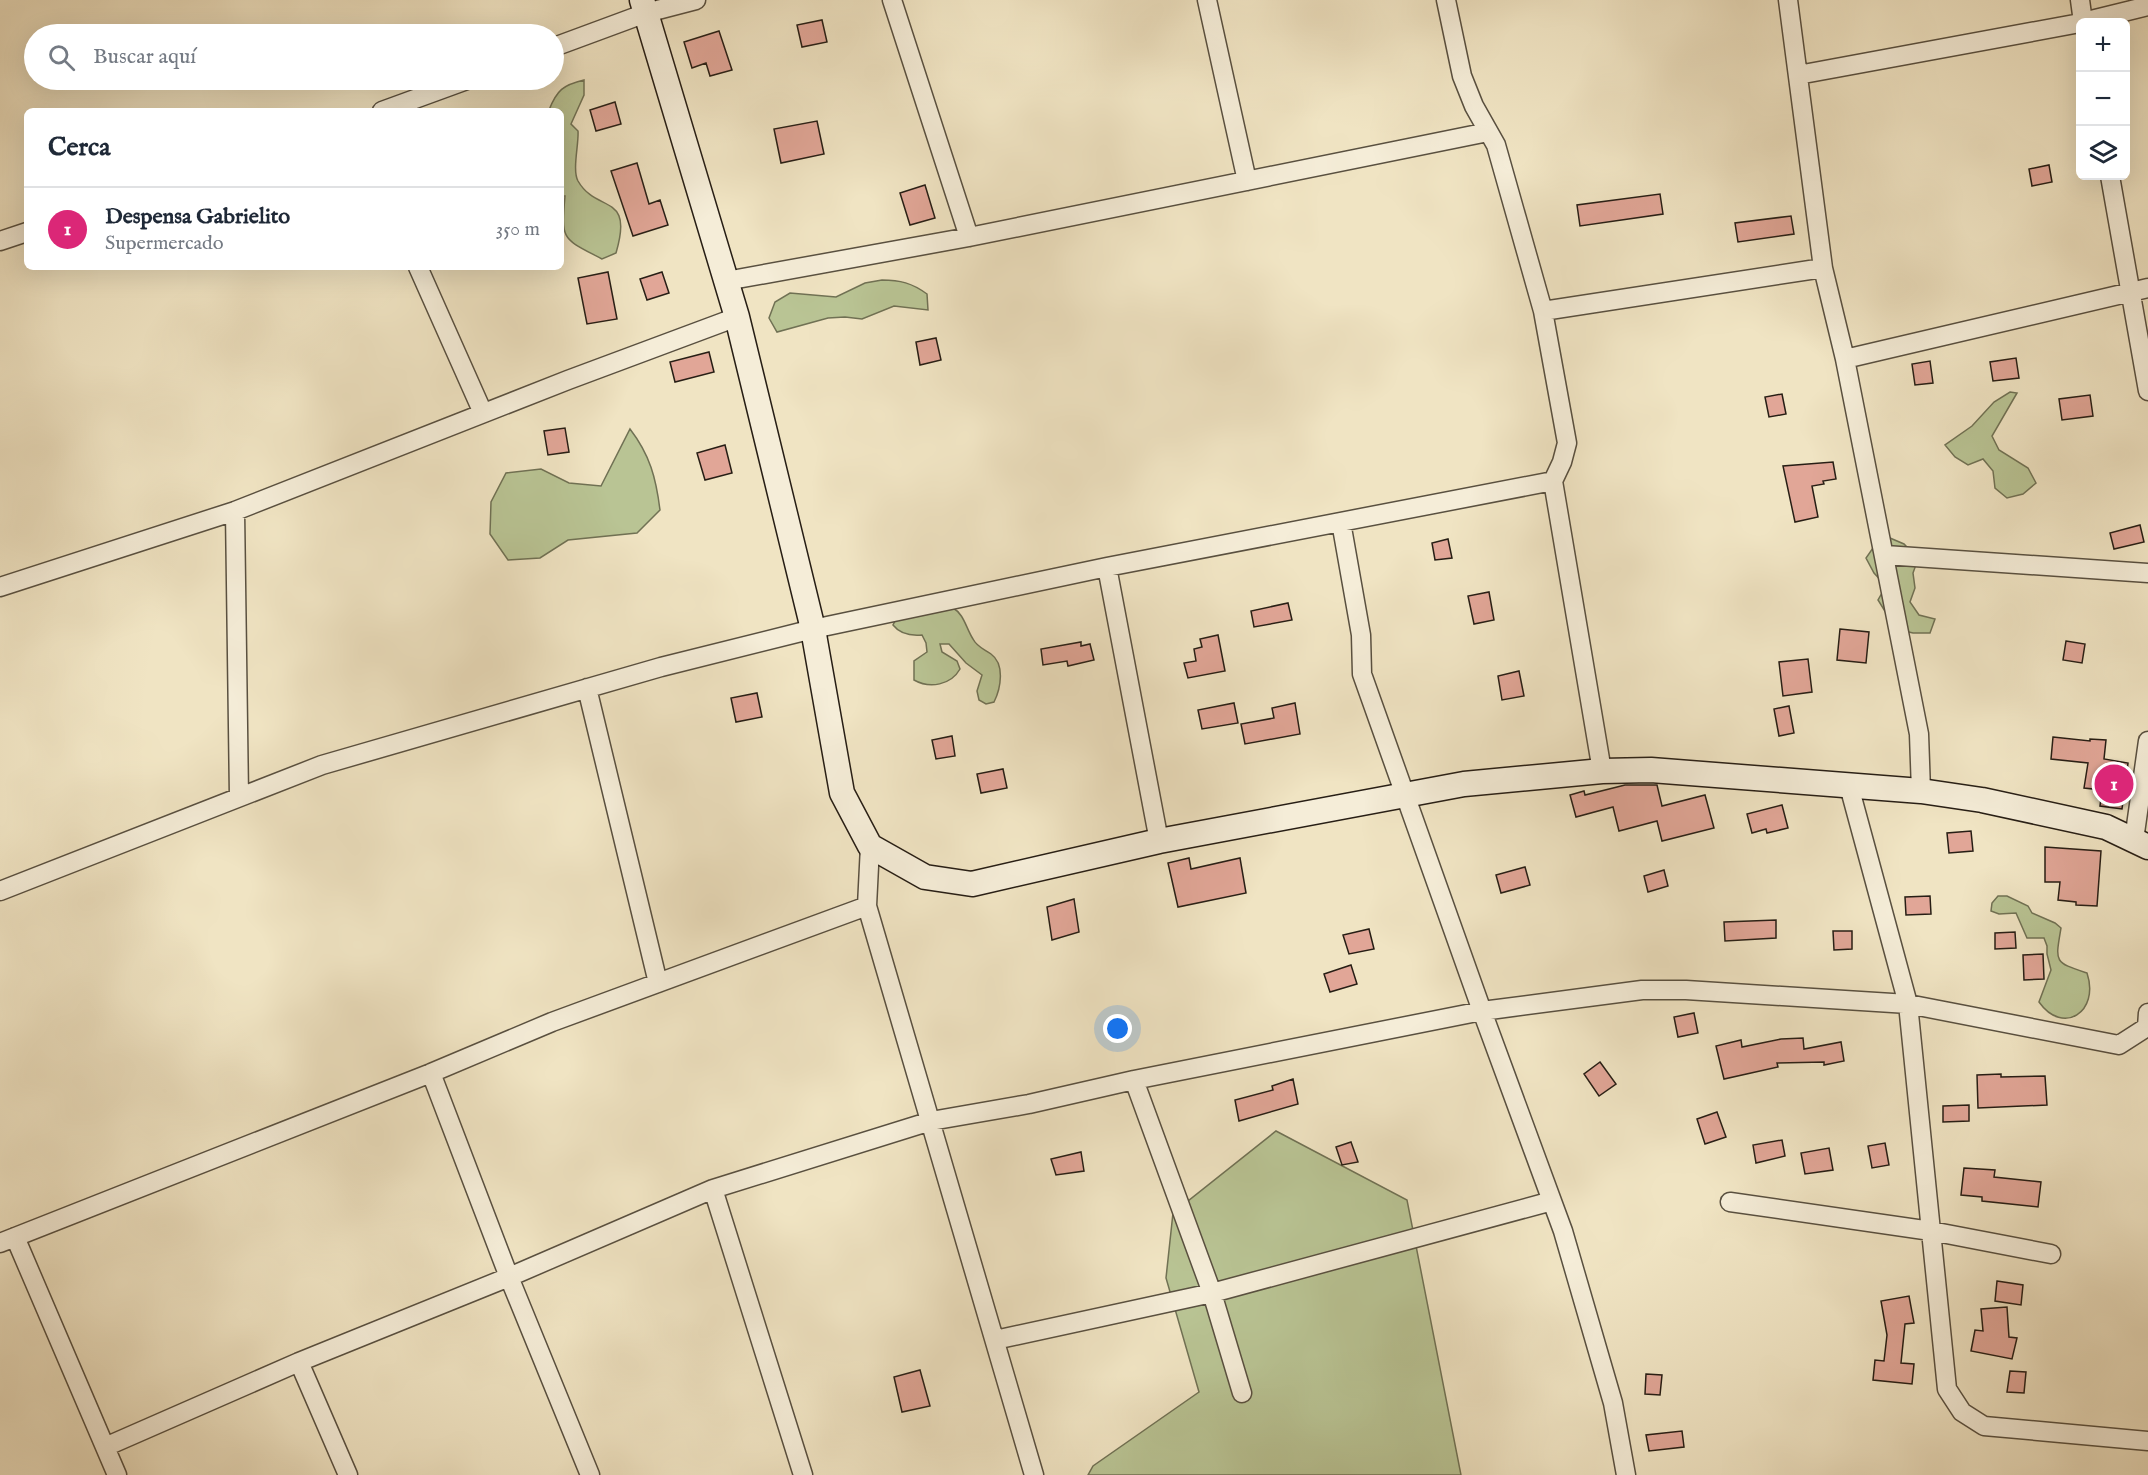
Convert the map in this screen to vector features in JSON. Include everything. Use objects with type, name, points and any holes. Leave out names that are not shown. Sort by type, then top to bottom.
[{"type":"street","points":[[564,42],[644,6],[696,0]]},
{"type":"street","points":[[892,0],[969,237]]},
{"type":"street","points":[[1207,0],[1247,181]]},
{"type":"street","points":[[1446,0],[1462,76],[1501,161],[1543,311],[1567,443],[1562,462],[1552,481],[1602,771]]},
{"type":"street","points":[[1788,0],[1823,268],[1845,359],[1919,734],[1921,791]]},
{"type":"street","points":[[2080,0],[2082,18]]},
{"type":"street","points":[[644,6],[737,317],[813,629],[842,793],[870,846],[867,906],[1034,1475]]},
{"type":"street","points":[[2101,18],[2148,6]]},
{"type":"street","points":[[1798,75],[2076,24]]},
{"type":"street","points":[[390,108],[440,90]]},
{"type":"street","points":[[726,281],[969,237],[1488,132]]},
{"type":"street","points":[[2111,180],[2140,290],[2148,391]]},
{"type":"street","points":[[0,241],[24,233]]},
{"type":"street","points":[[1543,311],[1823,268]]},
{"type":"street","points":[[419,270],[483,413]]},
{"type":"street","points":[[1845,359],[2140,290]]},
{"type":"street","points":[[0,587],[235,511],[483,413],[737,317]]},
{"type":"street","points":[[0,891],[322,765],[661,667],[813,629],[1107,567],[1552,481]]},
{"type":"street","points":[[235,511],[239,797]]},
{"type":"street","points":[[1341,522],[1361,635],[1362,674],[1563,1231],[1613,1403],[1626,1475]]},
{"type":"street","points":[[1885,555],[2148,573]]},
{"type":"street","points":[[1107,567],[1159,841]]},
{"type":"street","points":[[587,688],[658,983]]},
{"type":"street","points":[[870,846],[925,877],[972,884],[1159,841],[1464,784],[1602,771],[1651,770],[1921,791],[1982,800],[2106,827],[2141,843],[2148,741]]},
{"type":"street","points":[[1849,786],[1908,1004],[1947,1389],[1962,1412],[1984,1426],[2148,1440]]},
{"type":"street","points":[[117,1475],[7,1240],[431,1073],[552,1022],[867,906]]},
{"type":"street","points":[[105,1448],[299,1362],[509,1277],[713,1189],[931,1121],[1029,1104],[1134,1080],[1482,1011],[1653,990],[1908,1004],[2120,1045],[2146,1027],[2148,1012]]},
{"type":"street","points":[[431,1073],[509,1277],[590,1475]]},
{"type":"street","points":[[1134,1080],[1212,1293],[1242,1393]]},
{"type":"street","points":[[713,1189],[803,1475]]},
{"type":"street","points":[[995,1340],[1212,1293],[1552,1201]]},
{"type":"street","points":[[1730,1202],[1931,1231],[2051,1254]]},
{"type":"street","points":[[299,1362],[348,1475]]},
{"type":"green space","points":[[584,80],[584,95],[571,124],[578,131],[576,176],[586,191],[617,212],[620,221],[616,253],[602,259],[572,242],[564,230],[564,108],[550,108],[561,90]]},
{"type":"green space","points":[[882,280],[906,283],[921,290],[927,294],[928,310],[894,306],[862,319],[828,318],[777,332],[769,318],[775,302],[790,293],[836,297],[865,283]]},
{"type":"green space","points":[[2010,392],[2017,393],[1992,436],[1999,450],[2028,468],[2036,483],[2023,494],[2007,498],[1995,488],[1993,471],[1983,459],[1968,465],[1955,457],[1945,445],[1972,426],[1994,402]]},
{"type":"green space","points":[[630,429],[643,448],[651,467],[660,510],[637,533],[568,540],[540,558],[508,560],[490,534],[491,502],[506,473],[541,469],[569,483],[601,486]]},
{"type":"green space","points":[[1890,538],[1904,544],[1918,559],[1913,573],[1915,588],[1910,602],[1919,615],[1935,619],[1930,633],[1913,633],[1896,629],[1878,600],[1886,586],[1874,573],[1866,558],[1875,545]]},
{"type":"green space","points":[[953,608],[962,618],[975,642],[991,654],[998,664],[1000,683],[994,702],[986,704],[979,700],[977,691],[982,675],[966,663],[949,644],[940,644],[942,652],[957,661],[960,669],[956,674],[946,682],[933,685],[914,680],[914,661],[927,652],[926,643],[922,635],[906,634],[896,628],[893,625],[897,617]]},
{"type":"green space","points":[[1998,896],[2007,896],[2028,906],[2032,913],[2061,928],[2059,960],[2087,973],[2090,987],[2084,1008],[2077,1015],[2068,1018],[2058,1017],[2048,1012],[2039,1002],[2051,970],[2044,938],[2027,938],[2016,913],[1999,914],[1991,911],[1992,903]]},
{"type":"green space","points":[[1276,1131],[1407,1200],[1461,1475],[1088,1475],[1093,1466],[1199,1392],[1166,1278],[1173,1213]]},
{"type":"building","points":[[822,20],[827,42],[802,47],[797,25]]},
{"type":"building","points":[[719,31],[732,70],[710,76],[706,63],[692,68],[684,42]]},
{"type":"building","points":[[615,102],[621,124],[596,131],[590,110]]},
{"type":"building","points":[[817,121],[824,154],[781,163],[774,129]]},
{"type":"building","points":[[637,163],[649,204],[660,200],[668,225],[633,236],[611,171]]},
{"type":"building","points":[[2049,165],[2052,182],[2032,186],[2029,169]]},
{"type":"building","points":[[925,185],[935,218],[910,225],[900,193]]},
{"type":"building","points":[[1660,194],[1663,214],[1580,226],[1577,205]]},
{"type":"building","points":[[1791,216],[1794,234],[1738,242],[1735,223]]},
{"type":"building","points":[[608,272],[617,319],[587,324],[578,278]]},
{"type":"building","points":[[662,272],[669,293],[647,300],[640,279]]},
{"type":"building","points":[[936,338],[941,360],[920,365],[916,342]]},
{"type":"building","points":[[709,352],[714,372],[675,382],[670,362]]},
{"type":"building","points":[[2016,358],[2019,378],[1993,381],[1990,362]]},
{"type":"building","points":[[1930,361],[1933,383],[1915,385],[1912,364]]},
{"type":"building","points":[[1782,394],[1786,414],[1769,417],[1765,397]]},
{"type":"building","points":[[2090,395],[2093,416],[2062,420],[2059,399]]},
{"type":"building","points":[[565,428],[569,452],[548,455],[544,431]]},
{"type":"building","points":[[725,445],[732,473],[705,480],[697,453]]},
{"type":"building","points":[[1833,462],[1836,479],[1812,486],[1818,517],[1795,522],[1783,466]]},
{"type":"building","points":[[2140,525],[2144,542],[2114,549],[2110,533]]},
{"type":"building","points":[[1448,539],[1452,558],[1435,560],[1432,543]]},
{"type":"building","points":[[1489,592],[1494,620],[1474,624],[1468,596]]},
{"type":"building","points":[[1288,603],[1292,620],[1254,627],[1251,611]]},
{"type":"building","points":[[1840,629],[1869,632],[1866,663],[1837,660]]},
{"type":"building","points":[[1218,635],[1225,671],[1188,678],[1184,663],[1196,661],[1194,649],[1202,647],[1200,639]]},
{"type":"building","points":[[2066,641],[2085,644],[2082,663],[2063,660]]},
{"type":"building","points":[[1081,642],[1081,646],[1090,644],[1094,660],[1068,666],[1067,661],[1043,665],[1041,649]]},
{"type":"building","points":[[1808,659],[1812,692],[1783,696],[1779,662]]},
{"type":"building","points":[[1519,671],[1524,696],[1502,700],[1498,676]]},
{"type":"building","points":[[757,693],[762,717],[736,722],[731,698]]},
{"type":"building","points":[[1234,703],[1238,723],[1202,729],[1198,710]]},
{"type":"building","points":[[1295,703],[1300,734],[1245,744],[1241,724],[1274,718],[1272,708]]},
{"type":"building","points":[[1789,706],[1794,733],[1779,736],[1774,709]]},
{"type":"building","points":[[952,736],[955,756],[936,759],[932,740]]},
{"type":"building","points":[[2053,737],[2090,741],[2090,739],[2106,740],[2104,759],[2128,763],[2122,809],[2100,806],[2102,790],[2084,788],[2088,763],[2051,759]]},
{"type":"building","points":[[1003,769],[1007,788],[981,793],[977,774]]},
{"type":"building","points":[[1625,785],[1657,785],[1662,806],[1705,795],[1714,828],[1662,841],[1657,821],[1619,831],[1613,807],[1576,817],[1570,795],[1584,791],[1585,795]]},
{"type":"building","points":[[1782,805],[1788,828],[1767,833],[1766,829],[1752,833],[1747,814]]},
{"type":"building","points":[[1971,831],[1973,851],[1949,853],[1947,833]]},
{"type":"building","points":[[2045,847],[2101,851],[2097,906],[2076,905],[2076,902],[2058,900],[2060,882],[2045,882]]},
{"type":"building","points":[[1189,858],[1191,869],[1240,858],[1246,893],[1178,907],[1168,863]]},
{"type":"building","points":[[1525,867],[1530,885],[1501,893],[1496,875]]},
{"type":"building","points":[[1664,870],[1668,886],[1648,892],[1644,876]]},
{"type":"building","points":[[1930,896],[1931,914],[1906,915],[1905,897]]},
{"type":"building","points":[[1074,899],[1079,932],[1052,940],[1047,907]]},
{"type":"building","points":[[1776,920],[1776,938],[1725,941],[1724,922]]},
{"type":"building","points":[[1369,929],[1374,949],[1349,954],[1343,935]]},
{"type":"building","points":[[1833,931],[1852,931],[1852,949],[1834,950]]},
{"type":"building","points":[[2015,932],[2016,948],[1995,949],[1995,933]]},
{"type":"building","points":[[2043,954],[2044,979],[2024,980],[2023,955]]},
{"type":"building","points":[[1351,965],[1357,984],[1330,992],[1324,974]]},
{"type":"building","points":[[1694,1013],[1698,1033],[1678,1037],[1674,1017]]},
{"type":"building","points":[[1803,1038],[1804,1049],[1841,1042],[1844,1061],[1824,1065],[1824,1062],[1777,1063],[1778,1067],[1724,1079],[1716,1046],[1741,1040],[1742,1047],[1781,1039]]},
{"type":"building","points":[[1600,1062],[1616,1084],[1599,1096],[1584,1074]]},
{"type":"building","points":[[2001,1074],[2001,1077],[2045,1076],[2047,1105],[1978,1108],[1977,1075]]},
{"type":"building","points":[[1293,1079],[1298,1104],[1239,1121],[1235,1100],[1273,1090],[1272,1086]]},
{"type":"building","points":[[1969,1105],[1969,1121],[1943,1122],[1943,1106]]},
{"type":"building","points":[[1717,1112],[1726,1137],[1705,1144],[1697,1119]]},
{"type":"building","points":[[1782,1140],[1785,1156],[1756,1163],[1753,1145]]},
{"type":"building","points":[[1351,1142],[1358,1162],[1342,1165],[1336,1147]]},
{"type":"building","points":[[1885,1143],[1889,1165],[1872,1168],[1868,1146]]},
{"type":"building","points":[[1829,1148],[1833,1170],[1805,1174],[1801,1153]]},
{"type":"building","points":[[1081,1152],[1084,1171],[1056,1175],[1051,1159]]},
{"type":"building","points":[[1964,1168],[1995,1170],[1994,1177],[2041,1182],[2038,1207],[1982,1201],[1982,1197],[1961,1195]]},
{"type":"building","points":[[1997,1281],[2023,1285],[2021,1305],[1995,1301]]},
{"type":"building","points":[[1909,1296],[1914,1323],[1905,1324],[1901,1363],[1914,1364],[1912,1384],[1873,1380],[1875,1360],[1884,1361],[1887,1335],[1881,1301]]},
{"type":"building","points":[[2007,1307],[2009,1337],[2017,1338],[2012,1359],[1971,1351],[1975,1330],[1983,1331],[1981,1309]]},
{"type":"building","points":[[920,1370],[930,1406],[902,1412],[894,1377]]},
{"type":"building","points":[[2010,1371],[2026,1372],[2024,1393],[2007,1392]]},
{"type":"building","points":[[1646,1374],[1662,1375],[1660,1395],[1645,1394]]},
{"type":"building","points":[[1682,1431],[1684,1447],[1649,1451],[1646,1435]]},
{"type":"place","name":"Despensa Gabrielito","points":[[2114,784]]}]
